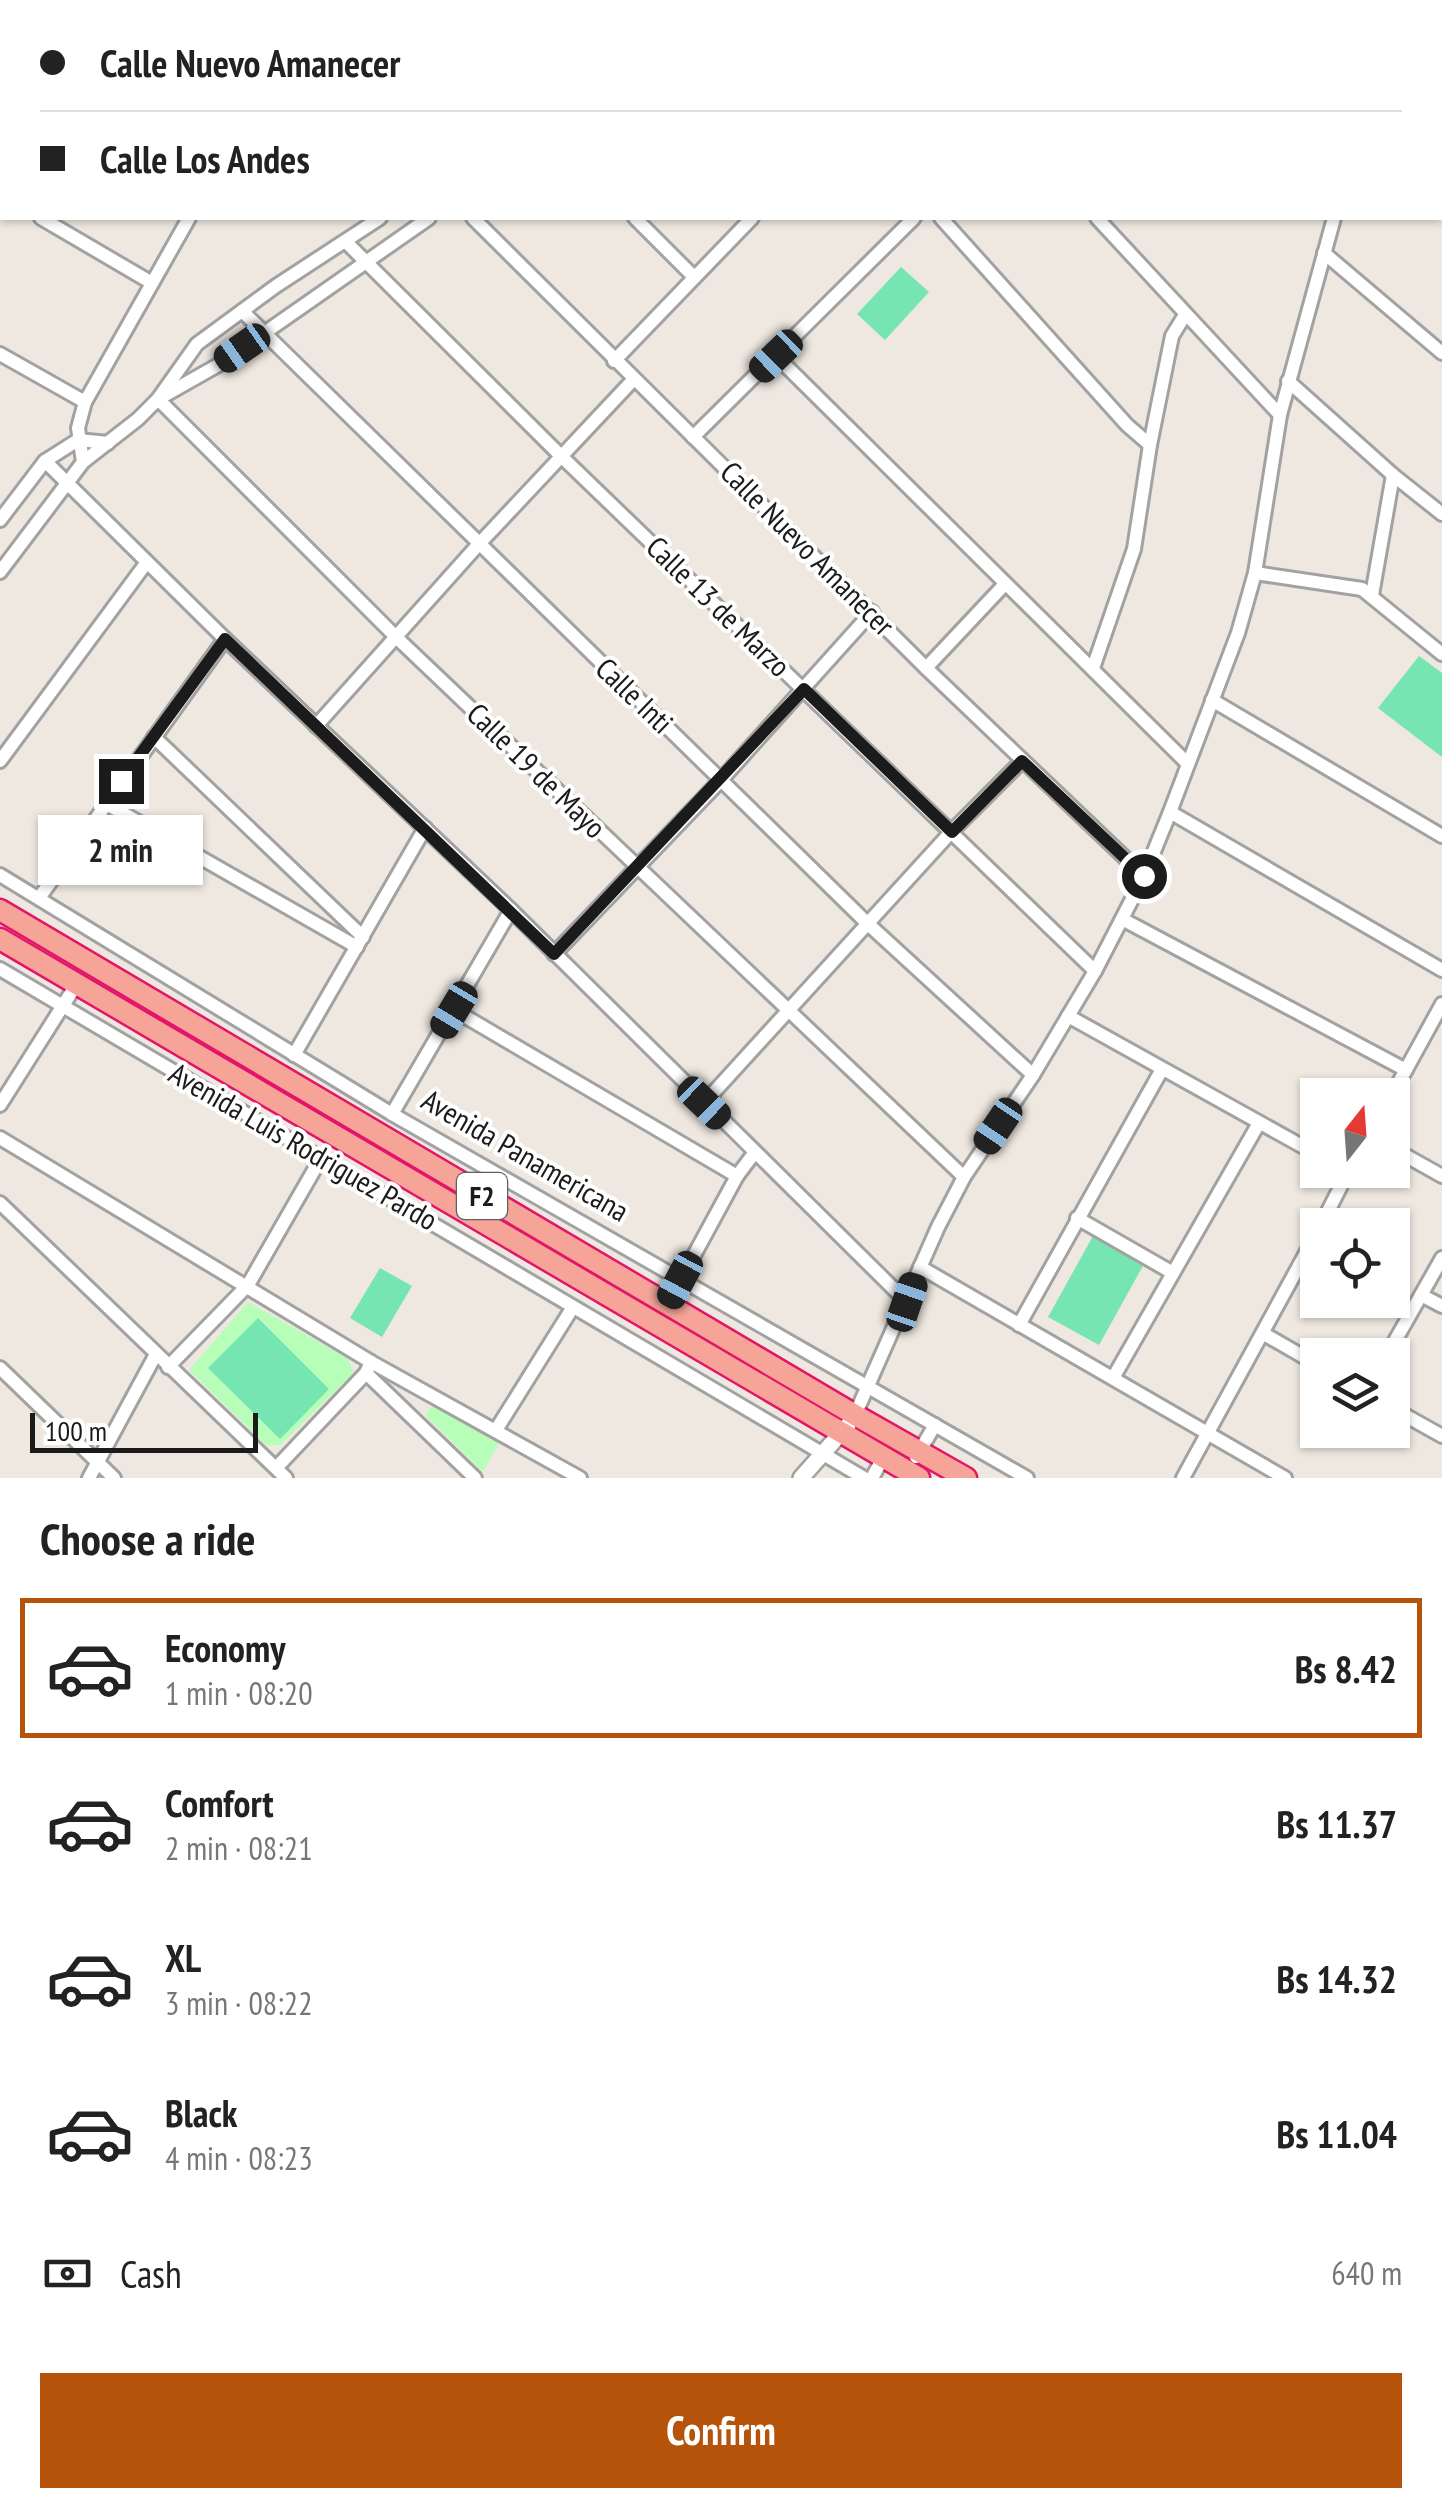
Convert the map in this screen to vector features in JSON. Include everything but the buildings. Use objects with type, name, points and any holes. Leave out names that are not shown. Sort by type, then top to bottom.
[{"type":"highway","name":"Avenida Panamericana","points":[[0,910],[667,1305],[848,1424],[883,1458],[910,1476]]},
{"type":"highway","name":"Avenida Panamericana","points":[[0,939],[848,1424],[919,1452],[966,1478]]},
{"type":"street","points":[[44,220],[152,283]]},
{"type":"street","points":[[83,462],[78,440],[85,402],[187,220]]},
{"type":"street","points":[[158,399],[197,344],[377,220]]},
{"type":"street","points":[[0,572],[83,462],[158,399],[220,364],[425,220]]},
{"type":"street","name":"Calle Nuevo Amanecer","points":[[476,220],[926,668],[1144,876]]},
{"type":"street","points":[[638,220],[693,276]]},
{"type":"street","points":[[614,361],[750,220]]},
{"type":"street","points":[[693,437],[912,220]]},
{"type":"street","points":[[943,220],[1150,446]]},
{"type":"street","points":[[1100,220],[1280,415]]},
{"type":"street","points":[[801,1478],[848,1424],[869,1387],[964,1177],[1033,1075],[1095,971],[1144,876],[1238,633],[1255,573],[1280,415],[1333,220]]},
{"type":"street","name":"Calle 13 de Marzo","points":[[345,241],[561,456],[1095,971]]},
{"type":"street","points":[[1324,253],[1442,353]]},
{"type":"street","name":"Calle Inti","points":[[242,311],[867,924],[1033,1075]]},
{"type":"street","points":[[1093,668],[1134,549],[1172,336],[1185,315]]},
{"type":"street","points":[[0,354],[85,402]]},
{"type":"street","points":[[776,356],[1187,763]]},
{"type":"street","points":[[316,726],[478,544],[634,380]]},
{"type":"street","points":[[1288,381],[1442,514]]},
{"type":"street","name":"Calle 19 de Mayo","points":[[158,399],[397,638],[964,1177]]},
{"type":"street","points":[[0,520],[46,461],[78,440],[108,443]]},
{"type":"street","points":[[46,461],[225,639],[511,910],[907,1302]]},
{"type":"street","points":[[1372,594],[1393,475]]},
{"type":"street","points":[[0,489],[16,498]]},
{"type":"street","points":[[0,762],[148,562]]},
{"type":"street","points":[[1255,573],[1349,586],[1372,594],[1442,654]]},
{"type":"street","points":[[926,668],[1005,584]]},
{"type":"street","points":[[554,954],[721,780],[872,612]]},
{"type":"street","points":[[39,898],[225,639]]},
{"type":"street","points":[[1212,700],[1442,836]]},
{"type":"street","points":[[154,737],[360,942]]},
{"type":"street","points":[[704,1103],[1022,761]]},
{"type":"street","points":[[105,803],[360,942]]},
{"type":"street","points":[[1170,812],[1442,970]]},
{"type":"street","points":[[294,1055],[425,828]]},
{"type":"street","name":"Avenida Panamericana","points":[[0,875],[392,1114],[1027,1478]]},
{"type":"street","points":[[392,1114],[511,910]]},
{"type":"street","points":[[1122,919],[1406,1070]]},
{"type":"street","name":"Avenida Luis Rodriguez Pardo","points":[[0,969],[868,1478]]},
{"type":"street","points":[[0,1105],[76,985]]},
{"type":"street","points":[[1402,1078],[1442,1004]]},
{"type":"street","points":[[454,1010],[737,1176]]},
{"type":"street","points":[[1068,1016],[1300,1145]]},
{"type":"street","points":[[1019,1325],[1161,1071]]},
{"type":"street","points":[[1113,1378],[1259,1123]]},
{"type":"street","points":[[0,1138],[248,1285],[369,1367],[496,1430],[580,1478]]},
{"type":"street","points":[[667,1305],[737,1176],[755,1152]]},
{"type":"street","points":[[168,1367],[248,1285],[321,1158]]},
{"type":"street","points":[[1410,1158],[1442,1176]]},
{"type":"street","points":[[0,1204],[281,1473],[369,1367]]},
{"type":"street","points":[[1077,1218],[1173,1274]]},
{"type":"street","points":[[1397,1338],[1442,1258]]},
{"type":"street","points":[[1183,1478],[1300,1265]]},
{"type":"street","points":[[920,1267],[1285,1478]]},
{"type":"street","points":[[1421,1295],[1442,1306]]},
{"type":"street","points":[[496,1430],[573,1307]]},
{"type":"street","points":[[1264,1334],[1300,1355]]},
{"type":"street","points":[[89,1478],[156,1356]]},
{"type":"street","points":[[369,1367],[476,1478]]},
{"type":"street","points":[[0,1368],[114,1478]]},
{"type":"street","points":[[1410,1418],[1442,1436]]},
{"type":"street","points":[[910,1476],[935,1425]]},
{"type":"street","points":[[868,1478],[883,1458]]},
{"type":"green space","points":[[901,267],[929,292],[885,340],[857,314]]},
{"type":"green space","points":[[1419,656],[1442,673],[1442,757],[1378,708]]},
{"type":"green space","points":[[1093,1236],[1144,1264],[1099,1345],[1048,1317]]},
{"type":"green space","points":[[380,1268],[412,1286],[382,1337],[350,1318]]},
{"type":"green space","points":[[248,1302],[347,1358],[354,1373],[280,1445],[266,1445],[189,1370]]},
{"type":"green space","points":[[258,1318],[329,1389],[280,1439],[208,1368]]},
{"type":"green space","points":[[436,1406],[499,1443],[483,1472],[426,1416]]},
{"type":"route","points":[[121,781],[225,639],[554,954],[804,689],[952,832],[1022,761],[1144,876]]}]
